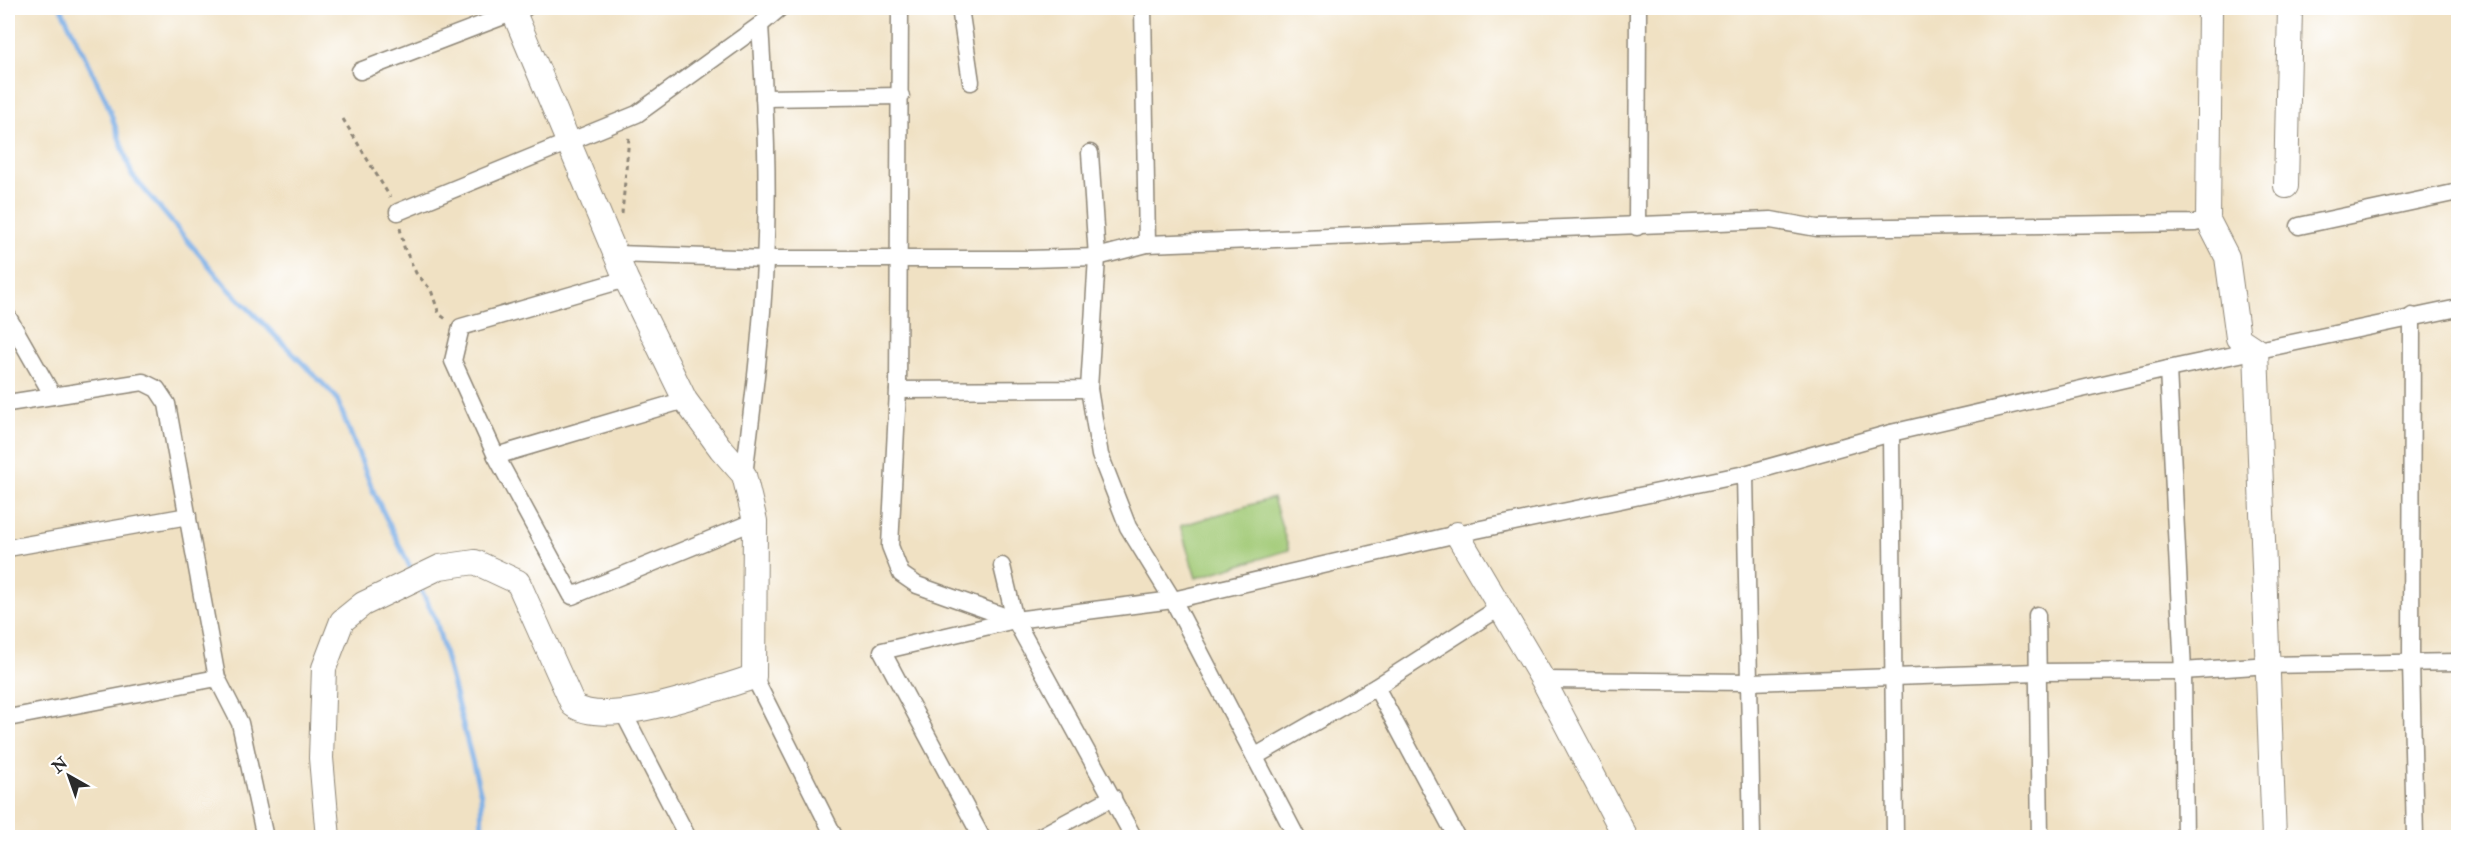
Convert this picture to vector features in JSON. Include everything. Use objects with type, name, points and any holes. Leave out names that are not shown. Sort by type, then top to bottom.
[{"type":"street","points":[[398,212],[631,117],[760,25],[780,8]]},
{"type":"street","points":[[900,8],[898,390],[890,546],[901,574],[917,585],[1015,620]]},
{"type":"street","points":[[960,8],[971,82]]},
{"type":"street","points":[[1143,8],[1147,244]]},
{"type":"street","points":[[1638,8],[1638,227]]},
{"type":"street","points":[[2210,8],[2208,220],[2227,257],[2238,338],[2256,350]]},
{"type":"street","points":[[2286,186],[2290,8]]},
{"type":"street","points":[[360,71],[517,9],[569,144],[626,279],[685,400],[721,449],[744,474]]},
{"type":"street","points":[[760,25],[764,98],[765,259],[758,366],[744,474],[755,521],[754,677],[835,837]]},
{"type":"street","points":[[764,98],[901,96]]},
{"type":"street","points":[[1090,153],[1097,257],[1089,389],[1100,455],[1128,527],[1173,600],[1297,837]]},
{"type":"street","points":[[2299,226],[2458,192]]},
{"type":"street","points":[[617,254],[765,259],[898,260],[1097,257],[1147,244],[1638,227],[1771,220],[1817,228],[2195,223],[2208,220]]},
{"type":"street","points":[[626,279],[461,327],[453,362],[496,456],[572,596],[755,521]]},
{"type":"street","points":[[982,837],[882,651],[1015,620],[1173,600],[1457,534],[1745,474],[1891,433],[2168,369],[2458,308]]},
{"type":"street","points":[[2412,316],[2411,662],[2415,837]]},
{"type":"street","points":[[8,317],[53,396]]},
{"type":"street","points":[[2256,350],[2274,837]]},
{"type":"street","points":[[2168,369],[2183,671],[2185,837]]},
{"type":"street","points":[[8,403],[143,382],[158,389],[167,404],[218,678],[240,723],[265,837]]},
{"type":"street","points":[[898,390],[1089,389]]},
{"type":"street","points":[[496,456],[685,400]]},
{"type":"street","points":[[1891,433],[1895,837]]},
{"type":"street","points":[[1745,474],[1752,837]]},
{"type":"street","points":[[8,548],[188,516]]},
{"type":"street","points":[[1457,534],[1543,680],[1626,837]]},
{"type":"street","points":[[328,837],[321,758],[324,668],[342,621],[363,604],[440,567],[475,562],[518,582],[573,705],[582,712],[624,714],[754,677]]},
{"type":"street","points":[[1002,566],[1015,620],[1134,837]]},
{"type":"street","points":[[1256,756],[1376,687],[1499,608]]},
{"type":"street","points":[[2037,615],[2040,837]]},
{"type":"street","points":[[1543,680],[1750,682],[2038,672],[2183,671],[2269,665],[2458,662]]},
{"type":"street","points":[[8,718],[218,678]]},
{"type":"street","points":[[1376,687],[1457,837]]},
{"type":"street","points":[[624,714],[688,837]]},
{"type":"street","points":[[1037,837],[1113,797]]},
{"type":"path","points":[[621,221],[631,117]]},
{"type":"green space","points":[[1273,498],[1289,550],[1196,578],[1180,526]]},
{"type":"waterway","points":[[61,8],[106,100],[132,175],[226,286],[336,397],[374,493],[413,573]]},
{"type":"waterway","points":[[418,584],[436,620],[481,795],[482,838]]}]
